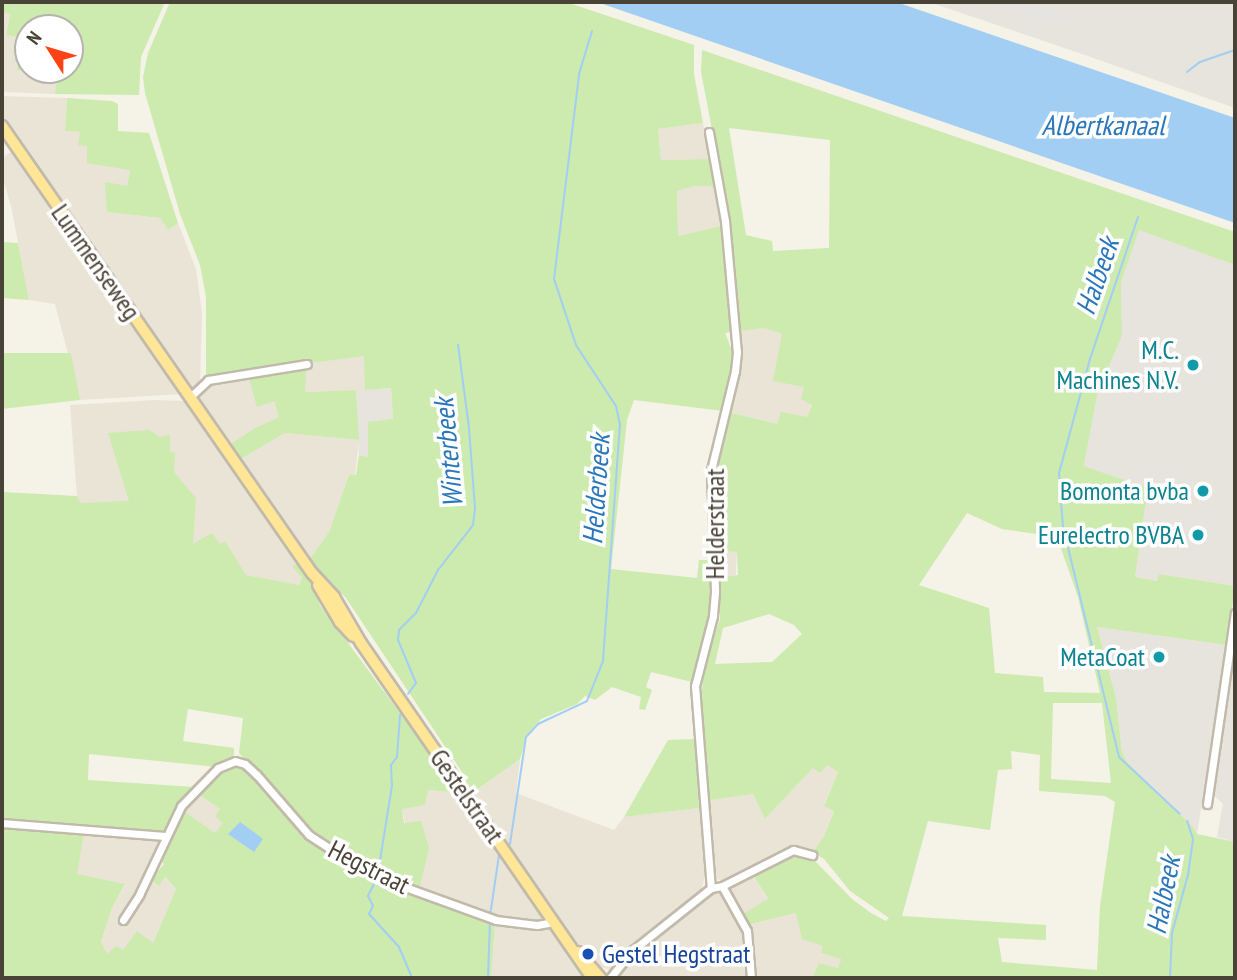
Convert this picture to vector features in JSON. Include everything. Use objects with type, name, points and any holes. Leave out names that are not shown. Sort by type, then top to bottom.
[{"type":"main road","name":"Lummenseweg","points":[[2,126],[314,575]]},
{"type":"main road","name":"Gestelstraat","points":[[314,575],[341,622],[361,643],[592,978]]},
{"type":"main road","name":"Gestelstraat","points":[[573,948],[601,978]]},
{"type":"street","name":"Helderstraat","points":[[709,132],[725,221],[737,352],[735,371],[711,470],[715,592],[713,616],[695,686],[711,888]]},
{"type":"street","points":[[190,397],[208,380],[307,364]]},
{"type":"street","points":[[1207,804],[1235,614]]},
{"type":"street","name":"Hegstraat","points":[[123,920],[139,895],[164,836],[173,825],[181,806],[196,788],[226,764],[240,762],[257,775],[309,835],[358,867],[383,879],[496,920],[537,925],[554,922]]},
{"type":"street","points":[[2,823],[164,836]]},
{"type":"street","points":[[610,978],[633,950],[711,888],[722,886],[793,850],[812,855]]},
{"type":"street","points":[[722,886],[747,931],[751,978]]},
{"type":"shaded area","points":[[929,2],[1235,2],[1235,108],[1085,55]]},
{"type":"shaded area","points":[[996,2],[1028,2],[1064,14],[1071,30],[997,5]]},
{"type":"shaded area","points":[[2,12],[10,14],[6,34],[14,36],[14,84],[56,84],[55,94],[2,92]]},
{"type":"shaded area","points":[[2,96],[67,98],[65,131],[80,132],[87,146],[130,170],[127,186],[107,212],[160,218],[168,230],[178,223],[196,269],[202,313],[200,385],[193,392],[2,116]]},
{"type":"shaded area","points":[[703,123],[710,159],[661,160],[658,129]]},
{"type":"shaded area","points":[[12,151],[182,394],[80,400],[55,304],[29,300],[11,206],[2,176],[2,158]]},
{"type":"shaded area","points":[[693,186],[715,186],[723,226],[678,236],[677,191]]},
{"type":"shaded area","points":[[1139,229],[1235,265],[1235,586],[1159,574],[1158,581],[1135,577],[1148,488],[1084,466],[1098,391],[1122,336],[1121,282]]},
{"type":"shaded area","points":[[764,328],[782,334],[812,404],[807,418],[777,424],[728,412],[739,364],[737,331]]},
{"type":"shaded area","points":[[365,355],[365,390],[305,392],[305,364]]},
{"type":"shaded area","points":[[248,375],[274,401],[279,417],[255,428],[229,445],[195,396],[205,383]]},
{"type":"shaded area","points":[[391,388],[393,420],[368,442],[368,457],[359,455],[356,390]]},
{"type":"shaded area","points":[[154,400],[186,401],[299,563],[292,566],[302,578],[299,585],[245,575],[225,541],[220,545],[108,551],[77,496],[70,405]]},
{"type":"shaded area","points":[[285,433],[359,440],[355,476],[349,475],[329,532],[309,560],[239,460]]},
{"type":"shaded area","points":[[717,551],[737,552],[736,579],[716,578]]},
{"type":"shaded area","points":[[1097,627],[1227,645],[1197,834],[1127,762],[1122,752],[1116,698]]},
{"type":"shaded area","points":[[1235,652],[1235,842],[1217,837],[1223,804],[1211,792]]},
{"type":"shaded area","points":[[520,759],[516,793],[614,830],[624,817],[699,808],[706,871],[701,892],[630,949],[610,970],[596,965],[575,942],[472,794]]},
{"type":"shaded area","points":[[827,765],[838,772],[824,805],[834,810],[824,836],[813,852],[792,847],[725,882],[713,877],[704,801],[753,794],[765,819],[813,768]]},
{"type":"shaded area","points":[[427,790],[459,793],[545,920],[504,920],[419,890],[402,808],[425,805]]},
{"type":"shaded area","points":[[196,793],[220,809],[223,823],[215,834],[182,810]]},
{"type":"shaded area","points":[[84,833],[159,838],[146,876],[164,877],[176,889],[153,943],[107,955],[101,943],[112,908],[125,885],[76,875]]},
{"type":"shaded area","points":[[751,872],[768,900],[742,916],[725,887]]},
{"type":"shaded area","points":[[713,892],[722,894],[745,931],[749,978],[617,978],[632,954]]},
{"type":"shaded area","points":[[796,913],[824,946],[822,953],[841,959],[838,968],[819,963],[812,978],[753,978],[753,948],[747,925]]},
{"type":"shaded area","points":[[495,924],[553,929],[586,978],[491,978]]},
{"type":"green space","points":[[2,2],[165,2],[141,57],[139,95],[55,94],[56,84],[84,84],[84,14],[14,14],[14,36],[6,35],[10,14],[2,12]]},
{"type":"green space","points":[[170,2],[566,2],[694,45],[694,74],[703,123],[658,129],[661,160],[710,159],[715,186],[694,186],[677,191],[678,236],[730,224],[701,72],[702,50],[1235,232],[1235,265],[1139,230],[1121,282],[1122,336],[1098,391],[1084,466],[1148,488],[1135,577],[1157,581],[1159,574],[1235,586],[1227,645],[1097,627],[1116,698],[1122,752],[1127,762],[1197,834],[1235,842],[1235,978],[812,978],[819,963],[838,968],[841,959],[821,953],[823,946],[802,939],[796,913],[747,925],[741,915],[768,899],[751,872],[798,853],[813,859],[852,899],[871,913],[886,921],[889,918],[850,891],[824,859],[813,852],[824,836],[834,811],[824,806],[838,772],[827,765],[820,773],[813,768],[765,819],[753,794],[704,801],[701,699],[705,664],[720,619],[718,578],[738,575],[737,552],[717,551],[713,497],[716,465],[728,412],[777,424],[781,412],[807,417],[812,405],[801,399],[804,387],[773,381],[782,334],[764,328],[725,333],[733,353],[723,411],[634,400],[627,420],[611,569],[697,578],[699,560],[711,560],[709,619],[692,682],[651,672],[646,687],[652,690],[645,710],[639,709],[641,697],[612,687],[595,700],[585,696],[577,704],[541,719],[527,735],[520,759],[471,794],[460,769],[346,598],[309,560],[329,532],[349,475],[356,475],[359,455],[368,457],[368,422],[393,419],[391,388],[365,390],[364,356],[206,377],[206,297],[200,265],[180,214],[145,93],[143,77],[148,53]],"holes":[[[729,128],[830,140],[829,248],[773,251],[772,241],[746,235]],[[967,513],[1002,529],[1057,537],[1078,597],[1100,693],[1044,692],[1043,677],[995,673],[989,608],[919,585]],[[769,614],[794,625],[802,634],[772,662],[715,664],[723,628]],[[1053,703],[1102,703],[1111,783],[1051,779]],[[1011,751],[1040,755],[1039,791],[1105,796],[1115,802],[1100,906],[1097,970],[1002,962],[998,938],[1046,940],[1046,925],[902,916],[928,821],[990,830],[998,770],[1012,769]]]},
{"type":"green space","points":[[67,98],[112,101],[118,104],[118,131],[149,133],[178,223],[168,230],[160,218],[107,212],[105,182],[127,186],[130,170],[87,163],[87,146],[78,145],[80,132],[65,131]]},
{"type":"green space","points":[[2,242],[18,243],[29,300],[2,298]]},
{"type":"green space","points":[[2,353],[71,353],[80,400],[2,409]]},
{"type":"green space","points":[[306,367],[305,392],[356,390],[359,440],[285,433],[239,460],[229,445],[255,428],[279,417],[274,401],[257,407],[248,375]]},
{"type":"green space","points":[[149,430],[160,437],[170,435],[170,452],[175,452],[174,472],[196,498],[193,544],[212,533],[220,544],[225,541],[246,575],[299,585],[302,578],[292,566],[299,563],[314,586],[320,605],[459,793],[428,790],[425,805],[402,809],[404,823],[421,821],[429,848],[419,890],[336,851],[305,824],[239,753],[243,718],[188,709],[183,741],[234,748],[234,755],[217,767],[89,754],[88,780],[194,787],[165,831],[2,820],[2,492],[77,496],[81,503],[129,501],[108,433]]},
{"type":"green space","points":[[696,739],[699,808],[624,817],[668,740]]},
{"type":"green space","points":[[233,764],[247,769],[308,838],[332,855],[379,881],[495,924],[491,978],[2,978],[2,827],[84,833],[77,874],[125,884],[112,908],[101,942],[107,954],[116,946],[123,950],[137,931],[153,943],[176,889],[165,877],[159,886],[148,877],[152,869],[157,872],[164,864],[156,857],[182,810],[215,833],[223,823],[215,816],[220,809],[196,793],[226,766]]},
{"type":"water","name":"Albertkanaal","points":[[597,2],[896,2],[1235,118],[1235,223]]},
{"type":"water","points":[[240,822],[263,839],[254,852],[228,834]]},
{"type":"waterway","name":"Helderbeek","points":[[510,844],[526,737],[538,724],[587,701],[603,661],[620,425],[616,406],[576,345],[554,279],[579,74],[592,31]]},
{"type":"waterway","name":"Halbeek","points":[[1187,72],[1200,62],[1235,50]]},
{"type":"waterway","name":"Halbeek","points":[[1138,217],[1090,359],[1059,473],[1063,527],[1119,757],[1180,814]]},
{"type":"waterway","name":"Winterbeek","points":[[408,694],[416,683],[398,640],[399,630],[416,613],[438,570],[473,525],[475,508],[469,428],[458,345]]},
{"type":"waterway","name":"Winterbeek","points":[[378,873],[392,786],[391,765],[397,757],[400,715]]},
{"type":"waterway","name":"Halbeek","points":[[1170,978],[1172,933],[1188,875],[1193,839],[1187,821]]},
{"type":"waterway","name":"Helderbeek","points":[[490,916],[499,855]]},
{"type":"waterway","name":"Winterbeek","points":[[376,880],[368,896],[373,906],[369,914],[399,947],[412,978]]},
{"type":"waterway","name":"Helderbeek","points":[[488,978],[490,922]]},
{"type":"place","name":"M.C. Machines N.V.","points":[[1193,365]]},
{"type":"place","name":"Bomonta bvba","points":[[1203,491]]},
{"type":"place","name":"Eurelectro BVBA","points":[[1198,535]]},
{"type":"place","name":"MetaCoat","points":[[1159,657]]},
{"type":"place","name":"Gestel Hegstraat","points":[[588,954]]}]
